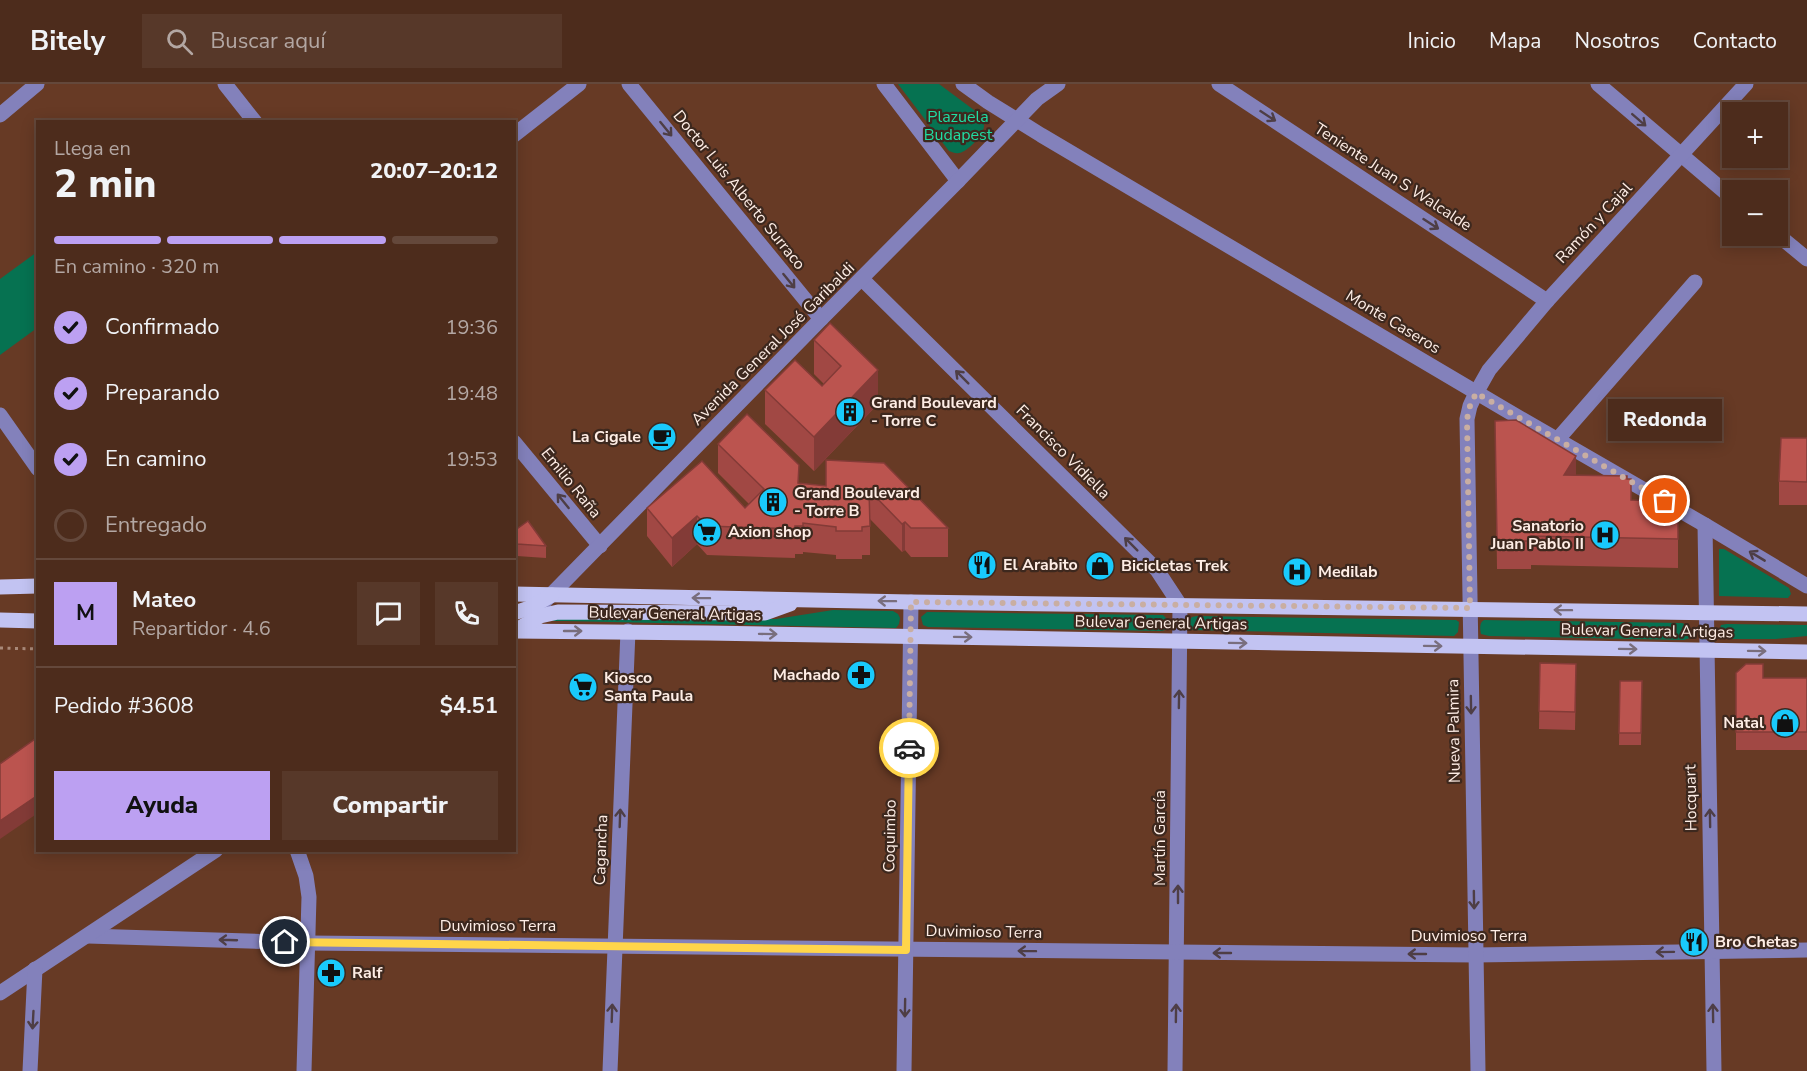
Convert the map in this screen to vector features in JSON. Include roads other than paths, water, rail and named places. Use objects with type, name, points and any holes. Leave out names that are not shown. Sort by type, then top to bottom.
[{"type":"main road","points":[[0,587],[36,586]]},
{"type":"main road","name":"Bulevar General Artigas","points":[[516,594],[911,602],[1807,614]]},
{"type":"main road","points":[[516,612],[529,609],[552,595]]},
{"type":"main road","points":[[516,630],[540,616],[558,612],[765,613],[802,600]]},
{"type":"main road","points":[[0,620],[36,621]]},
{"type":"main road","name":"Bulevar General Artigas","points":[[516,631],[628,631],[1807,652]]},
{"type":"street","points":[[0,115],[37,84]]},
{"type":"street","points":[[225,84],[253,120]]},
{"type":"street","points":[[516,133],[579,84]]},
{"type":"street","name":"Doctor Luis Alberto Surraco","points":[[629,84],[821,319]]},
{"type":"street","points":[[884,84],[958,182]]},
{"type":"street","name":"Monte Caseros","points":[[963,84],[988,102],[1476,393],[1807,586]]},
{"type":"street","name":"Avenida General José Garibaldi","points":[[516,630],[1037,99],[1058,84]]},
{"type":"street","name":"Teniente Juan S Walcalde","points":[[1219,84],[1547,301]]},
{"type":"street","points":[[1598,84],[1722,190]]},
{"type":"street","name":"Ramón y Cajal","points":[[1476,393],[1489,370],[1547,301],[1746,84]]},
{"type":"street","points":[[1788,243],[1807,259]]},
{"type":"street","name":"Francisco Vidiella","points":[[862,279],[1157,570],[1180,605]]},
{"type":"street","points":[[1557,440],[1695,282]]},
{"type":"street","name":"Nueva Palmira","points":[[1476,393],[1467,419],[1478,1071]]},
{"type":"street","points":[[0,415],[36,466]]},
{"type":"street","name":"Emilio Raña","points":[[516,444],[600,546]]},
{"type":"street","name":"Hocquart","points":[[1705,525],[1714,1071]]},
{"type":"street","name":"Coquimbo","points":[[904,1071],[911,602]]},
{"type":"street","name":"Martín García","points":[[1175,1071],[1180,605]]},
{"type":"street","name":"Cagancha","points":[[610,1071],[628,631]]},
{"type":"street","points":[[0,993],[213,852]]},
{"type":"street","points":[[298,852],[306,876],[309,897],[304,1071]]},
{"type":"street","name":"Duvimioso Terra","points":[[88,936],[307,943],[1475,955],[1807,950]]},
{"type":"street","points":[[30,1071],[36,969]]},
{"type":"place","name":"Grand Boulevard - Torre C","points":[[850,412]]},
{"type":"place","name":"La Cigale","points":[[662,437]]},
{"type":"place","name":"Redonda","points":[[1665,501]]},
{"type":"place","name":"Grand Boulevard - Torre B","points":[[773,502]]},
{"type":"place","name":"Axion shop","points":[[707,532]]},
{"type":"place","name":"Sanatorio Juan Pablo II","points":[[1605,535]]},
{"type":"place","name":"El Arabito","points":[[982,565]]},
{"type":"place","name":"Bicicletas Trek","points":[[1100,566]]},
{"type":"place","name":"Medilab","points":[[1297,572]]},
{"type":"place","name":"Machado","points":[[861,675]]},
{"type":"place","name":"Kiosco Santa Paula","points":[[583,687]]},
{"type":"place","name":"Natal","points":[[1785,723]]},
{"type":"place","name":"Bro Chetas","points":[[1694,942]]},
{"type":"place","name":"Ralf","points":[[331,973]]},
{"type":"park label","name":"Plazuela Budapest","points":[[958,126]]}]
